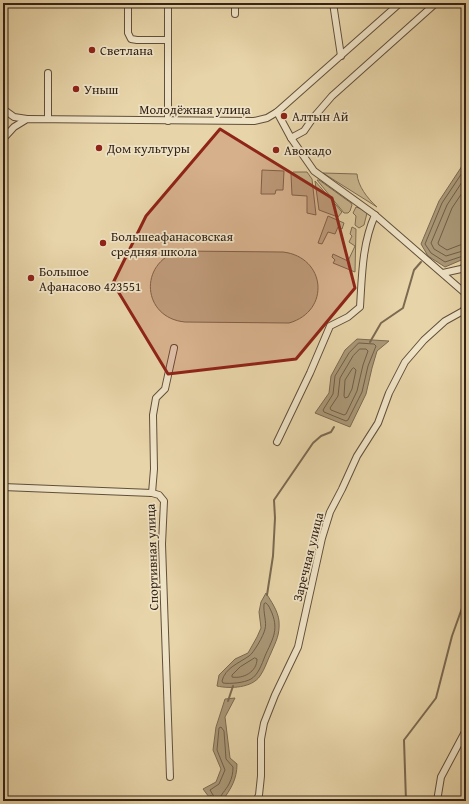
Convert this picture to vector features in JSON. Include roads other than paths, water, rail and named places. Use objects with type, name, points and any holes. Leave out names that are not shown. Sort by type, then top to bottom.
[{"type":"street","points":[[3,68],[4,3]]},
{"type":"street","points":[[128,3],[128,33],[131,39],[168,40]]},
{"type":"street","points":[[168,3],[168,121]]},
{"type":"street","points":[[235,3],[235,14]]},
{"type":"street","points":[[333,3],[341,56]]},
{"type":"street","name":"Молодёжная улица","points":[[3,109],[14,117],[27,119],[254,121],[267,118],[277,112],[400,3]]},
{"type":"street","points":[[291,138],[304,131],[332,96],[436,3]]},
{"type":"street","points":[[48,73],[48,118]]},
{"type":"street","points":[[277,112],[291,138],[314,171],[375,215],[466,294]]},
{"type":"street","points":[[3,139],[14,127],[27,119]]},
{"type":"street","points":[[3,153],[3,174]]},
{"type":"street","points":[[277,442],[310,373],[330,326],[348,317],[360,307],[362,264],[371,223],[375,215]]},
{"type":"street","points":[[443,273],[461,269],[466,266]]},
{"type":"street","name":"Заречная улица","points":[[256,801],[259,795],[261,776],[260,739],[264,723],[275,695],[298,647],[322,538],[330,512],[357,456],[378,423],[389,393],[405,362],[424,340],[445,321],[463,311],[466,307]]},
{"type":"street","name":"Спортивная улица","points":[[170,777],[162,544],[164,501],[160,495],[152,493],[154,469],[153,415],[156,398],[165,389],[174,348]]},
{"type":"street","points":[[3,487],[152,493]]},
{"type":"street","points":[[437,801],[441,777],[466,730]]},
{"type":"street","points":[[3,797],[4,801]]},
{"type":"water","points":[[466,160],[466,258],[445,267],[428,256],[421,244],[439,201]]},
{"type":"water","points":[[357,339],[389,341],[377,351],[366,394],[350,427],[315,413],[329,393],[331,376],[345,350]]},
{"type":"water","points":[[266,593],[274,606],[279,621],[279,626],[276,641],[263,671],[252,683],[240,687],[217,686],[219,675],[235,659],[248,653],[257,637],[261,628],[259,612],[261,602]]},
{"type":"water","points":[[235,698],[225,717],[230,758],[237,764],[235,779],[222,801],[212,801],[203,789],[216,782],[221,769],[213,750],[216,727],[225,699]]},
{"type":"waterway","points":[[370,342],[381,323],[403,308],[414,270],[421,262]]},
{"type":"waterway","points":[[267,595],[273,556],[275,518],[274,500],[313,443],[321,436],[331,432],[334,427]]},
{"type":"waterway","points":[[406,801],[404,740],[436,698],[452,636],[466,597]]},
{"type":"waterway","points":[[228,701],[233,686]]},
{"type":"waterway","points":[[203,801],[211,796]]},
{"type":"place","name":"Светлана","points":[[92,50]]},
{"type":"place","name":"Уныш","points":[[76,89]]},
{"type":"place","name":"Алтын Ай","points":[[284,116]]},
{"type":"place","name":"Дом культуры","points":[[99,148]]},
{"type":"place","name":"Авокадо","points":[[276,150]]},
{"type":"place","name":"Большеафанасовская средняя школа","points":[[103,243]]},
{"type":"place","name":"Большое Афанасово 423551","points":[[31,278]]}]
